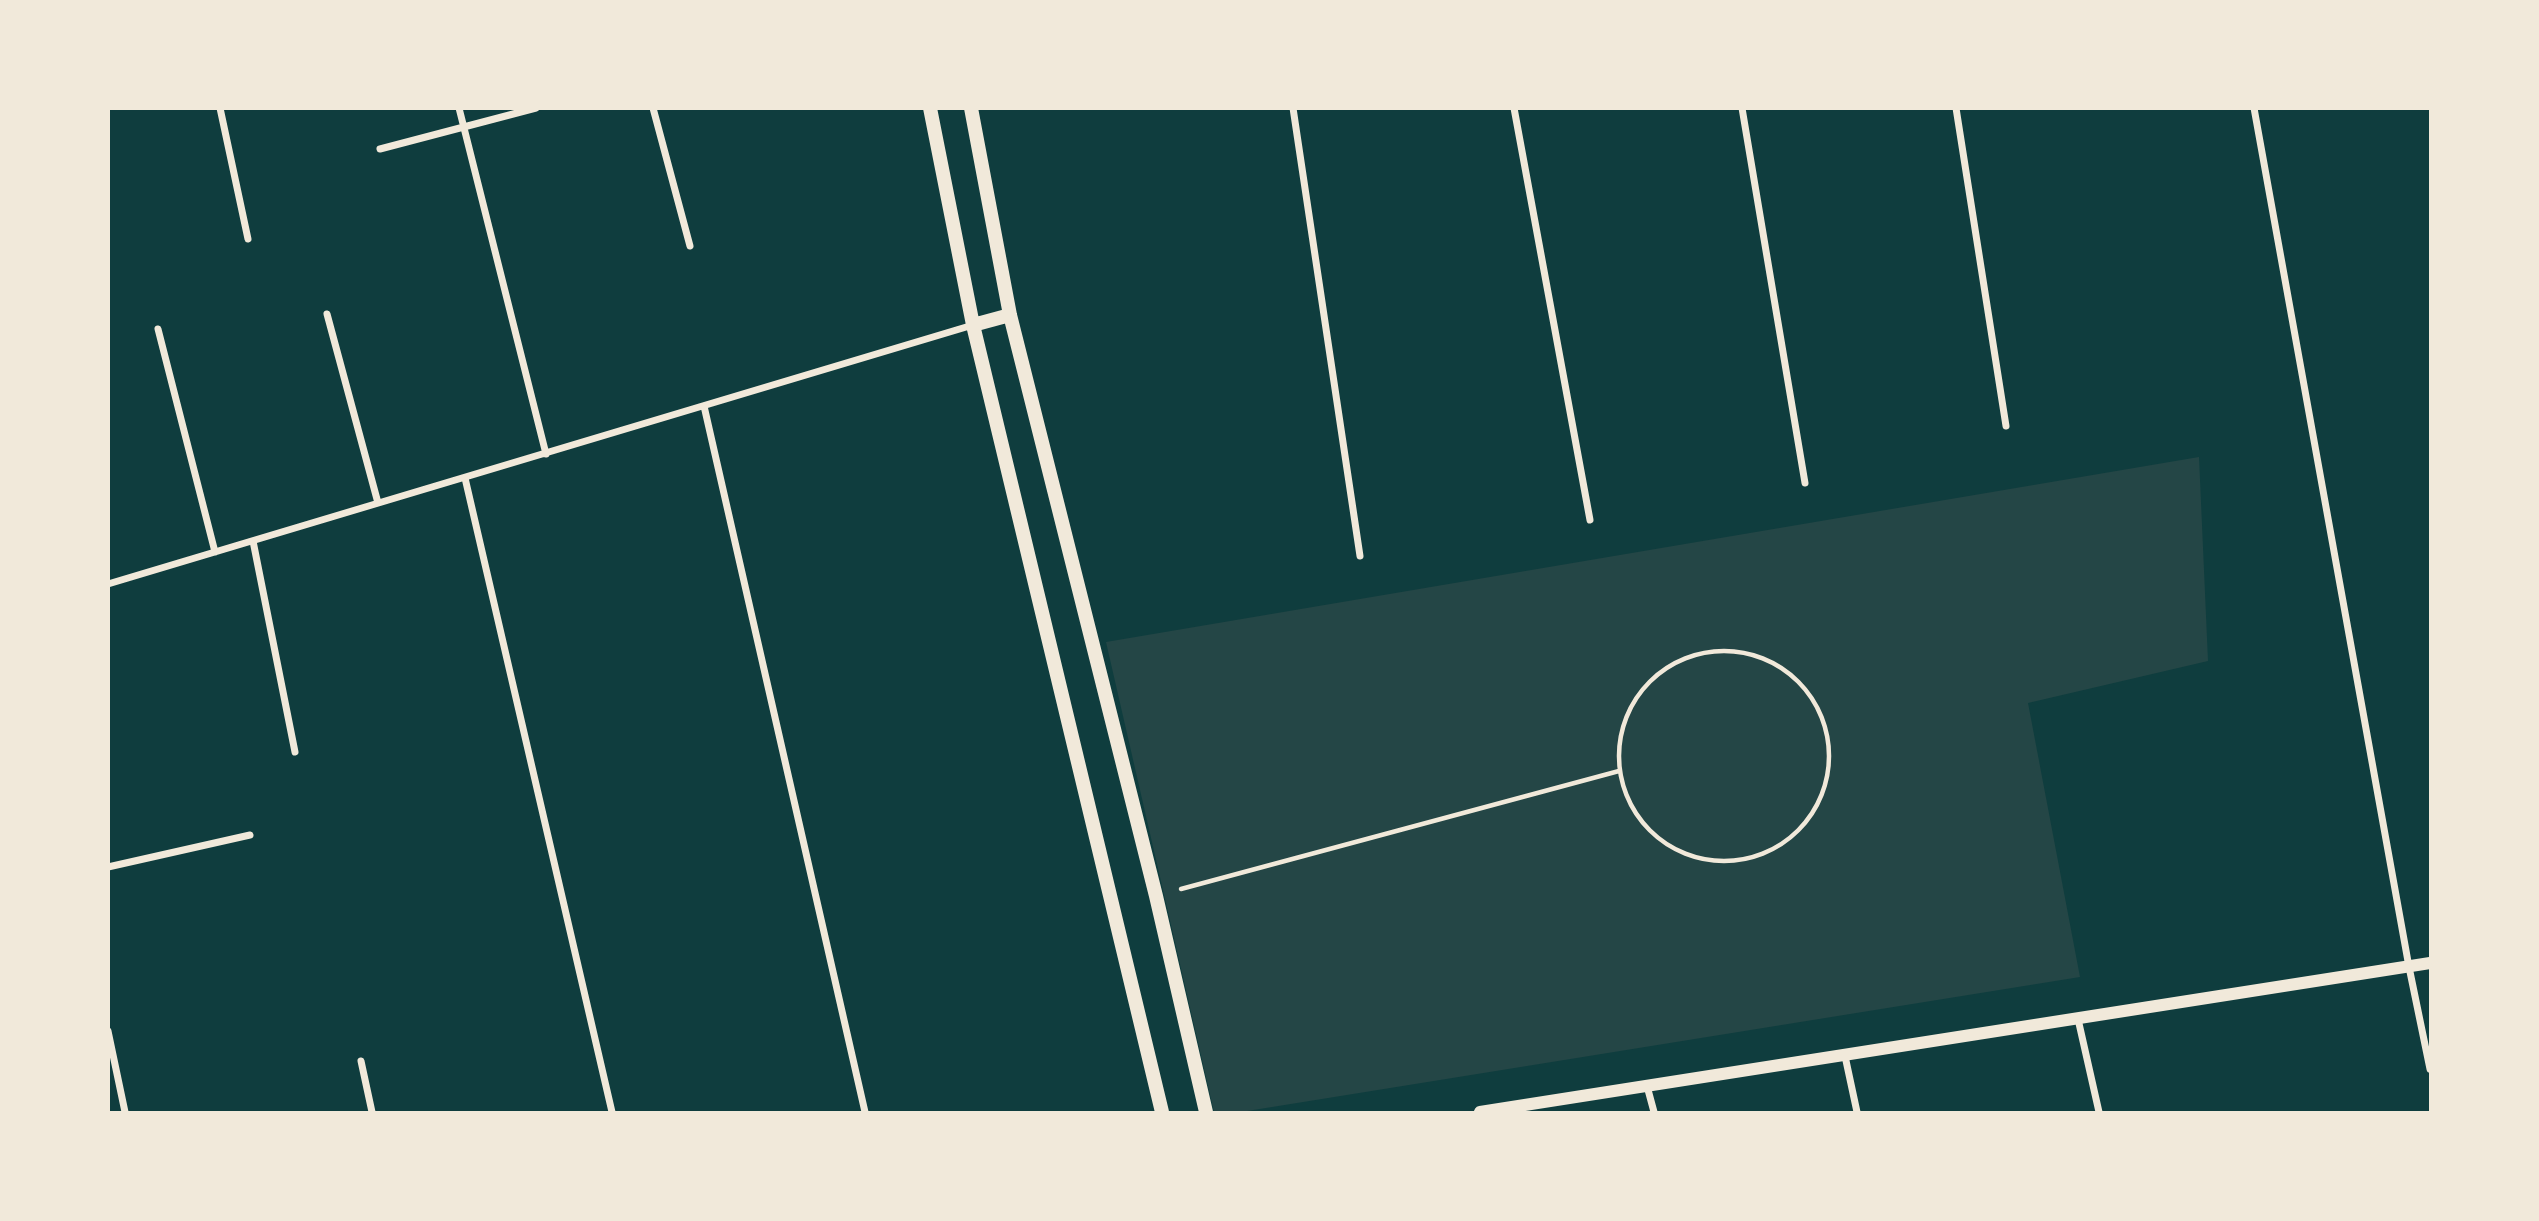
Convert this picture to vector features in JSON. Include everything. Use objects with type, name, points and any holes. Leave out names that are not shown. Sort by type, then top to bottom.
[{"type":"main road","points":[[930,108],[972,325],[1162,1112]]},
{"type":"main road","points":[[971,108],[1010,315],[1156,896],[1206,1112]]},
{"type":"main road","points":[[972,325],[1010,315]]},
{"type":"street","points":[[220,108],[248,239]]},
{"type":"street","points":[[458,108],[546,454]]},
{"type":"street","points":[[380,149],[536,108]]},
{"type":"street","points":[[653,108],[690,246]]},
{"type":"street","points":[[1293,108],[1360,556]]},
{"type":"street","points":[[1514,108],[1590,520]]},
{"type":"street","points":[[1742,108],[1805,482]]},
{"type":"street","points":[[1956,108],[2007,426]]},
{"type":"street","points":[[2254,108],[2409,967],[2431,1069]]},
{"type":"street","points":[[327,314],[378,503]]},
{"type":"street","points":[[108,584],[972,325]]},
{"type":"street","points":[[158,329],[215,552]]},
{"type":"street","points":[[704,406],[865,1112]]},
{"type":"street","points":[[465,478],[612,1112]]},
{"type":"street","points":[[253,541],[295,752]]},
{"type":"street","points":[[108,867],[250,835]]},
{"type":"street","points":[[1480,1112],[2431,964]]},
{"type":"street","points":[[2078,1019],[2099,1112]]},
{"type":"street","points":[[108,1031],[125,1112]]},
{"type":"street","points":[[1845,1056],[1857,1112]]},
{"type":"street","points":[[361,1061],[372,1112]]},
{"type":"street","points":[[1647,1086],[1654,1112]]},
{"type":"path","points":[[1724,649],[1759,656],[1790,673],[1814,700],[1828,734],[1830,770],[1820,802],[1801,830],[1774,851],[1742,861],[1708,862],[1676,851],[1649,831],[1629,803],[1619,771],[1620,735],[1633,701],[1657,674],[1688,656],[1724,649]]},
{"type":"path","points":[[1156,896],[1619,771]]},
{"type":"shaded area","points":[[2199,457],[2208,661],[2028,703],[2080,977],[1241,1112],[1214,1112],[1106,642]]}]
